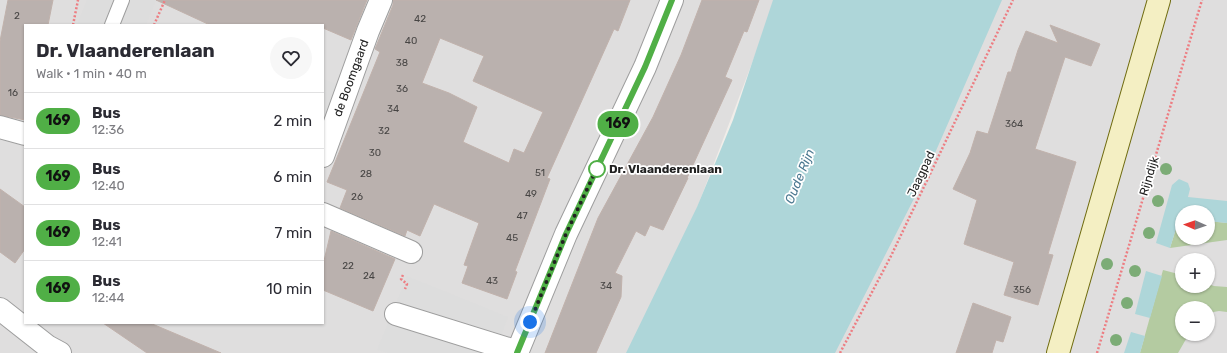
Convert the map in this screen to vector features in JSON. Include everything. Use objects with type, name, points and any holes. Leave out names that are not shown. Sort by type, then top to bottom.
[{"type":"main road","points":[[1058,353],[1158,0]]},
{"type":"street","name":"de Boomgaard","points":[[324,153],[368,31],[381,0]]},
{"type":"street","points":[[396,314],[518,352],[566,234],[645,67],[672,0]]},
{"type":"street","points":[[0,128],[24,134]]},
{"type":"street","points":[[324,214],[411,252]]},
{"type":"street","points":[[0,309],[47,346],[60,353]]},
{"type":"lane","points":[[112,24],[122,0]]},
{"type":"path","points":[[73,24],[78,0]]},
{"type":"path","points":[[154,24],[165,0]]},
{"type":"path","name":"Jaagpad","points":[[840,353],[891,256],[1013,0]]},
{"type":"path","name":"Rijndijk","points":[[1096,353],[1202,0]]},
{"type":"path","points":[[396,314],[407,284],[402,279],[411,252]]},
{"type":"shaded area","points":[[0,0],[776,0],[642,353],[0,353]]},
{"type":"shaded area","points":[[87,0],[156,0],[146,24],[77,24]]},
{"type":"shaded area","points":[[995,0],[1227,0],[1227,353],[826,353]]},
{"type":"shaded area","points":[[324,79],[348,89],[324,153]]},
{"type":"shaded area","points":[[407,276],[508,317],[495,353],[388,353],[377,350]]},
{"type":"green space","points":[[1215,222],[1227,223],[1227,240],[1215,242]]},
{"type":"green space","points":[[1175,232],[1175,245],[1191,245],[1170,248]]},
{"type":"green space","points":[[1163,270],[1175,273],[1175,293],[1215,293],[1215,286],[1227,287],[1227,312],[1215,312],[1215,301],[1175,301],[1175,341],[1185,341],[1178,353],[1140,353]]},
{"type":"water","name":"Oude Rijn","points":[[773,0],[1002,0],[921,185],[835,353],[626,353],[697,207],[733,120]]},
{"type":"water","points":[[1179,179],[1188,183],[1190,189],[1188,197],[1227,201],[1227,223],[1215,222],[1215,205],[1175,205],[1175,232],[1170,248],[1156,243],[1172,185]]},
{"type":"water","points":[[1146,271],[1162,276],[1150,318],[1135,314]]},
{"type":"water","points":[[1131,332],[1145,336],[1140,353],[1124,353]]},
{"type":"building","points":[[8,0],[53,0],[48,24],[24,24],[24,120],[0,115],[0,41]]},
{"type":"building","points":[[156,0],[367,0],[351,40],[324,28],[324,24],[208,24]]},
{"type":"building","points":[[393,0],[630,0],[618,31],[614,29],[547,178],[550,179],[515,271],[517,272],[507,299],[462,283],[468,266],[464,265],[479,223],[434,204],[420,236],[407,230],[405,236],[340,208],[347,190],[327,182],[380,52],[375,49],[393,5]],"holes":[[[440,38],[484,56],[473,81],[543,112],[524,153],[514,149],[509,163],[463,142],[477,107],[449,93],[422,83]]]},
{"type":"building","points":[[702,0],[759,0],[747,32],[744,31],[725,77],[732,80],[663,230],[650,225],[645,236],[636,231],[615,273],[622,276],[621,297],[596,353],[545,353],[598,218],[653,117],[681,55]]},
{"type":"building","points":[[1050,25],[1100,44],[1091,66],[1065,57],[1035,149],[1076,162],[1048,254],[1053,255],[1038,305],[1004,295],[1014,262],[964,244],[977,200],[953,189],[970,153],[977,131],[988,134],[1008,72],[1011,72],[1026,31],[1058,43]]},
{"type":"building","points":[[0,189],[24,206],[24,250],[15,263],[0,252]]},
{"type":"building","points":[[331,231],[395,259],[373,311],[324,290],[324,261]]},
{"type":"building","points":[[973,303],[1011,317],[1003,342],[996,340],[992,353],[956,353]]},
{"type":"building","points":[[104,324],[152,324],[221,353],[147,353]]},
{"type":"bus line","name":"169","points":[[517,353],[566,234],[645,67],[672,0]]},
{"type":"place","name":"Dr. Vlaanderenlaan","points":[[597,169]]},
{"type":"route","points":[[530,322],[566,234],[599,164],[597,169]]}]
